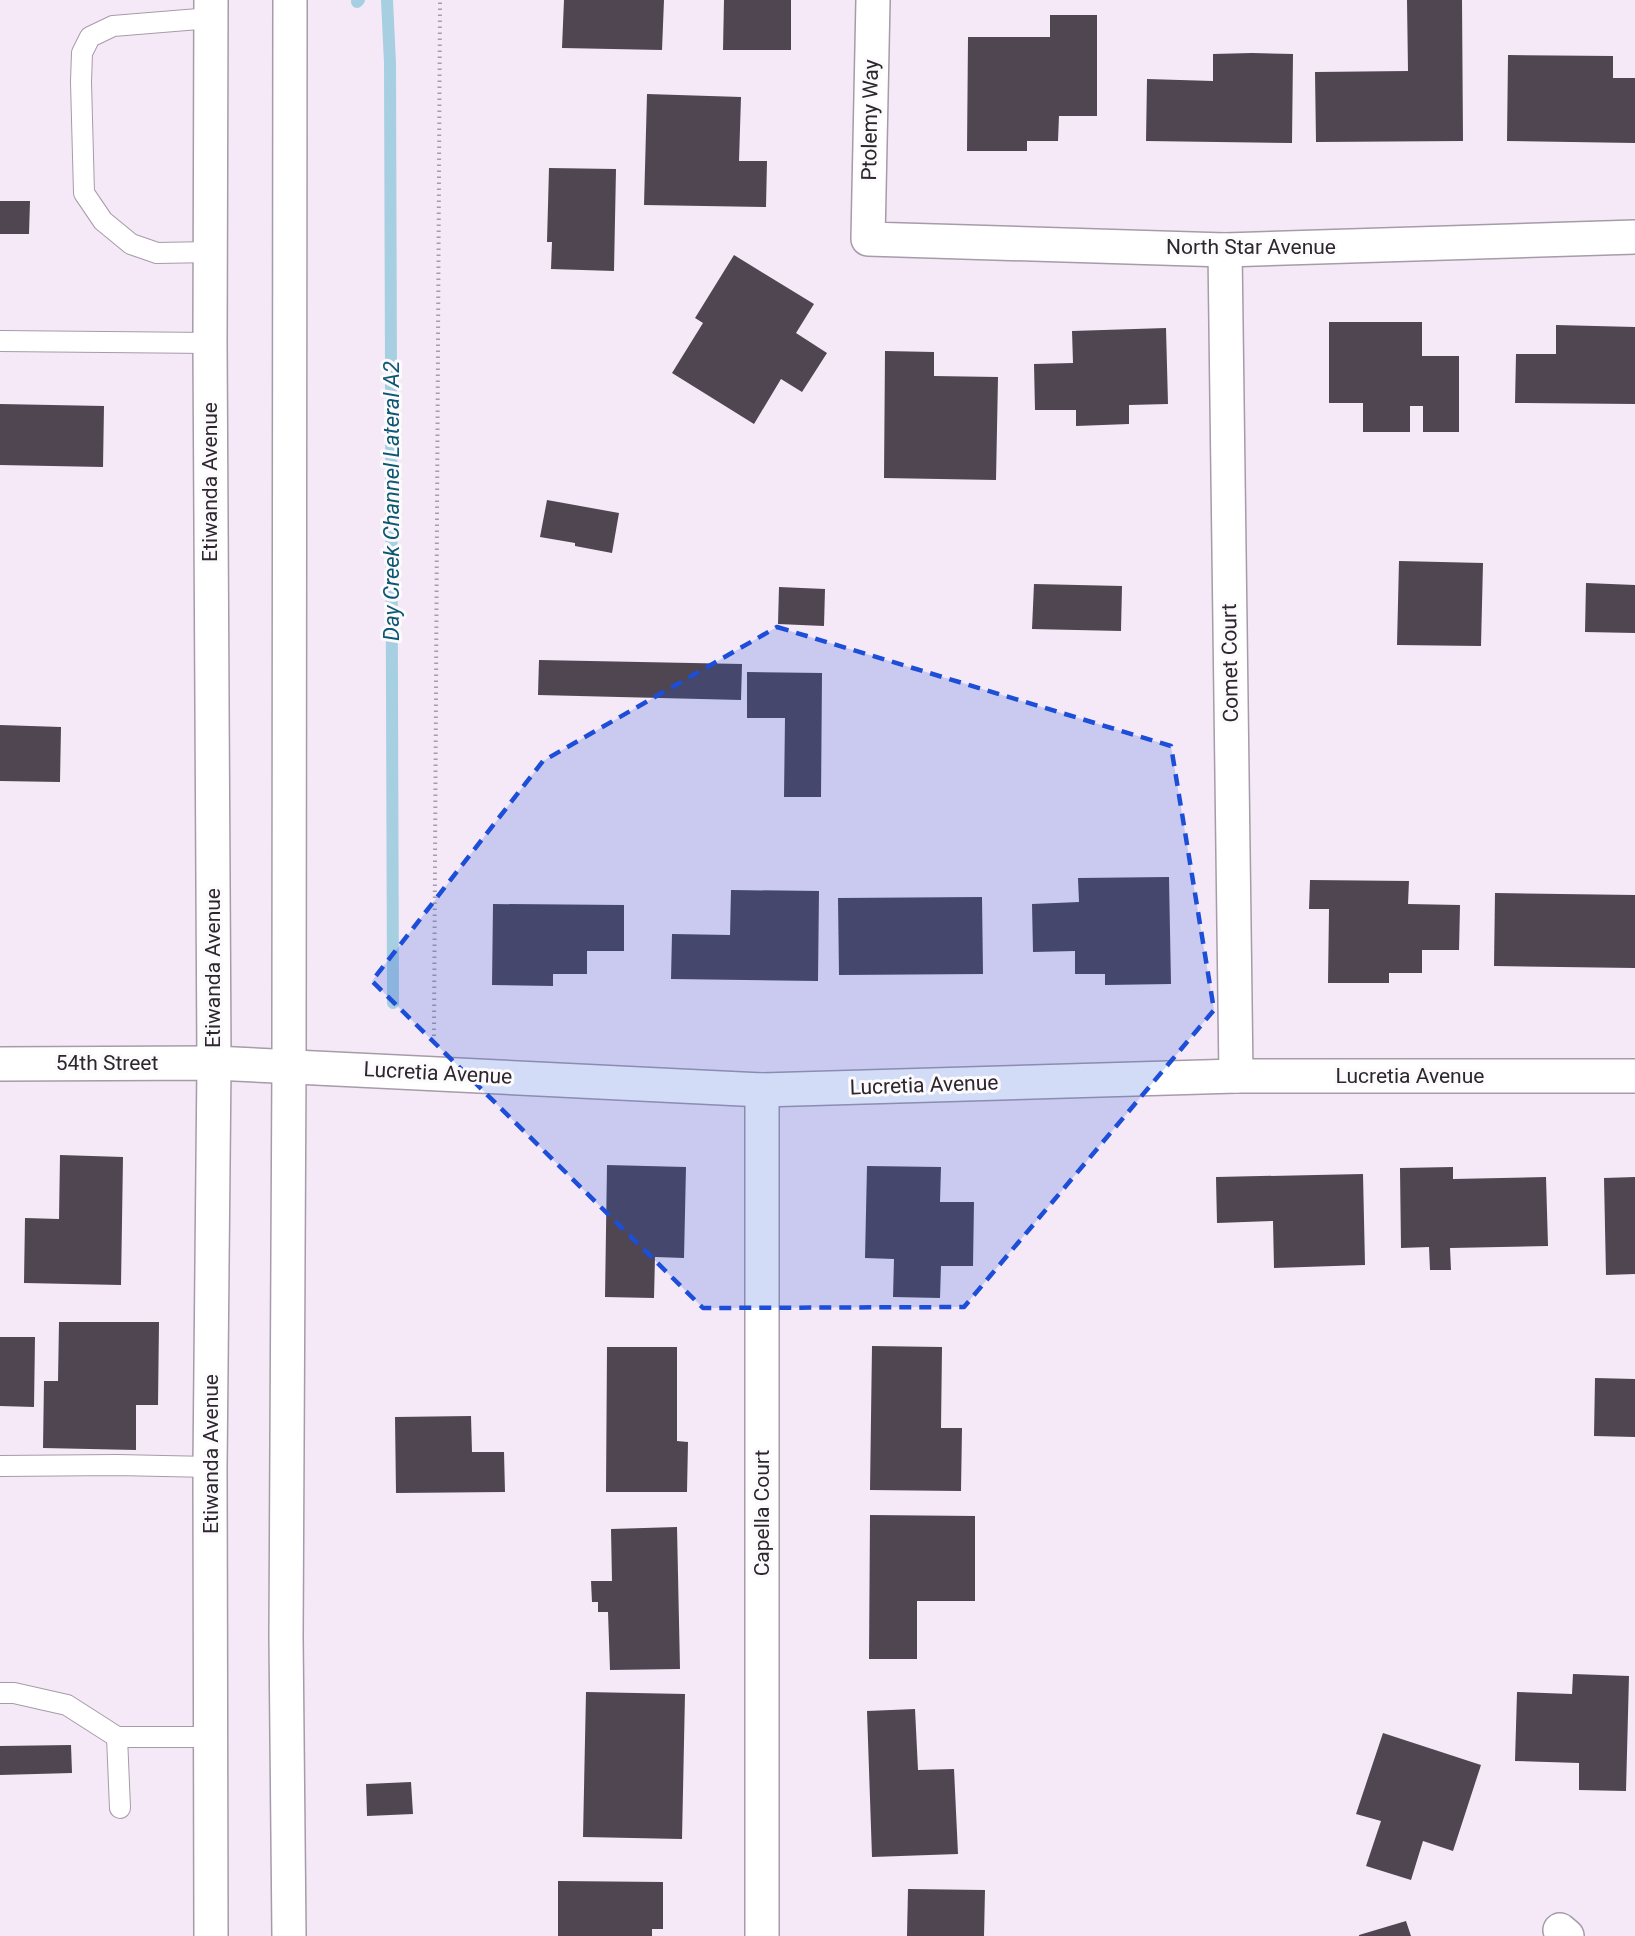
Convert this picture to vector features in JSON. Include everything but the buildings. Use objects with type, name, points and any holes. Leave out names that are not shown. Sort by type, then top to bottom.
[{"type":"street","points":[[289,1936],[285,1636],[289,1066],[290,0]]},
{"type":"street","name":"Ptolemy Way","points":[[868,239],[873,0]]},
{"type":"street","name":"Etiwanda Avenue","points":[[211,9],[210,343],[214,1063],[210,1467],[211,1936]]},
{"type":"street","name":"North Star Avenue","points":[[868,239],[1225,250],[1635,237]]},
{"type":"street","name":"Comet Court","points":[[1225,250],[1236,1076]]},
{"type":"street","name":"Lucretia Avenue","points":[[214,1063],[762,1090],[1236,1076],[1635,1076]]},
{"type":"street","name":"54th Street","points":[[0,1064],[214,1063]]},
{"type":"street","name":"Capella Court","points":[[762,1090],[762,1936]]},
{"type":"lane","points":[[211,9],[113,26],[90,37],[82,53],[81,82],[84,193],[103,221],[131,244],[157,253],[211,252]]},
{"type":"lane","points":[[0,340],[210,343]]},
{"type":"lane","points":[[0,1466],[210,1467]]},
{"type":"lane","points":[[0,1693],[14,1693],[68,1705],[117,1737],[211,1737]]},
{"type":"lane","points":[[117,1737],[120,1808]]},
{"type":"path","points":[[433,1073],[440,0]]},
{"type":"highlighted area","points":[[777,627],[1171,746],[1214,1010],[964,1307],[703,1308],[372,981],[543,761]]},
{"type":"waterway","name":"Day Creek Channel Lateral A2","points":[[387,0],[390,63],[393,1003]]}]
